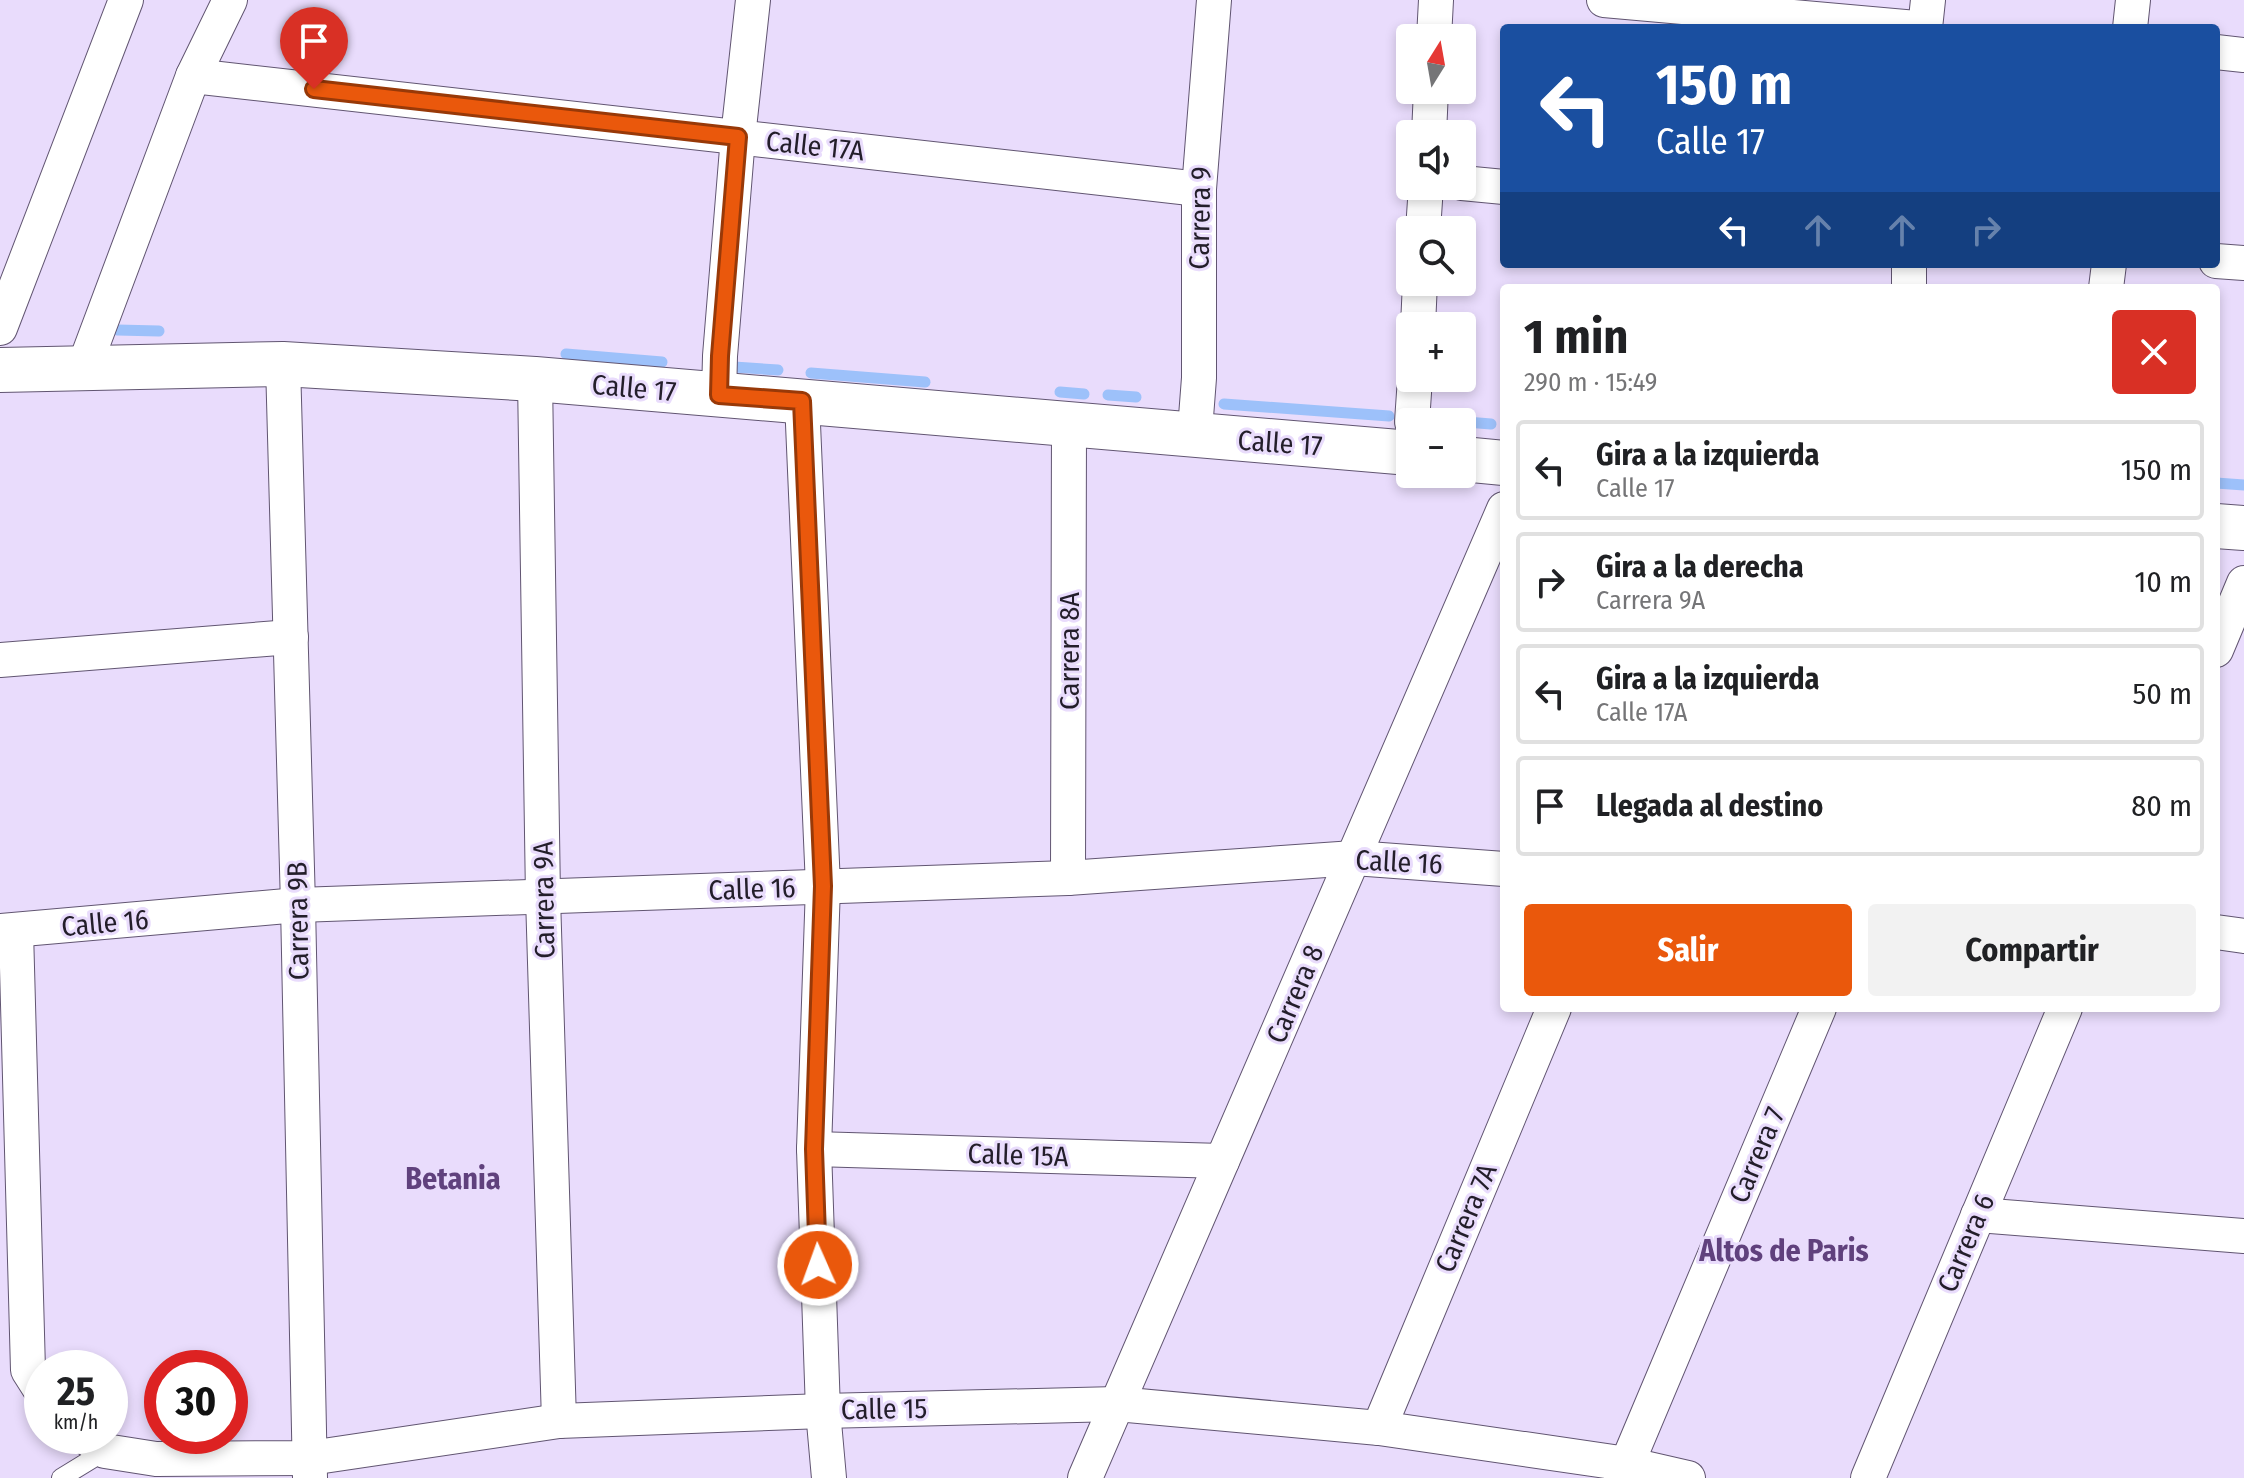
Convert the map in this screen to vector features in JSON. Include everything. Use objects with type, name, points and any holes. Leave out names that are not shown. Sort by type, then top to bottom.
[{"type":"main road","name":"Calle 17","points":[[0,370],[283,364],[535,379],[719,377],[802,401],[1069,425],[1194,427],[1396,451]]},
{"type":"main road","points":[[1476,460],[1500,463]]},
{"type":"main road","points":[[2220,526],[2244,528]]},
{"type":"street","points":[[0,328],[126,0]]},
{"type":"street","points":[[84,367],[193,76],[230,0]]},
{"type":"street","points":[[719,377],[738,137],[753,0]]},
{"type":"street","name":"Carrera 9","points":[[1194,427],[1199,378],[1199,189],[1214,0]]},
{"type":"street","points":[[1435,24],[1436,0]]},
{"type":"street","points":[[1604,0],[1871,24]]},
{"type":"street","points":[[1925,24],[1928,0]]},
{"type":"street","points":[[2130,24],[2133,0]]},
{"type":"street","points":[[2220,52],[2244,55]]},
{"type":"street","name":"Calle 17A","points":[[193,76],[1199,189]]},
{"type":"street","points":[[1476,184],[1500,187]]},
{"type":"street","points":[[2220,261],[2244,263]]},
{"type":"street","name":"Carrera 9B","points":[[283,364],[310,1468]]},
{"type":"street","name":"Carrera 9A","points":[[535,379],[543,897],[559,1421]]},
{"type":"street","points":[[802,401],[823,886],[814,1149],[823,1411],[829,1478]]},
{"type":"street","name":"Carrera 8A","points":[[1068,878],[1069,425]]},
{"type":"street","name":"Carrera 8","points":[[1085,1478],[1500,518]]},
{"type":"street","points":[[2220,640],[2244,583]]},
{"type":"street","points":[[0,660],[291,637]]},
{"type":"street","name":"Calle 16","points":[[8,931],[298,905],[1068,878],[1354,858],[1500,869]]},
{"type":"street","points":[[8,931],[27,1350]]},
{"type":"street","points":[[2220,933],[2244,936]]},
{"type":"street","name":"Carrera 7A","points":[[1379,1428],[1552,1012]]},
{"type":"street","name":"Carrera 7","points":[[1624,1471],[1817,1012]]},
{"type":"street","name":"Carrera 6","points":[[1868,1478],[2063,1012]]},
{"type":"street","name":"Calle 15A","points":[[814,1149],[1222,1161]]},
{"type":"street","points":[[1978,1215],[2244,1236]]},
{"type":"street","name":"Calle 15","points":[[128,1452],[156,1459],[310,1468],[559,1421],[1117,1404],[1379,1428],[1624,1471],[1688,1478]]},
{"type":"lane","points":[[61,1478],[84,1454]]},
{"type":"waterway","points":[[117,330],[159,331]]},
{"type":"waterway","points":[[566,354],[662,362]]},
{"type":"waterway","points":[[734,367],[778,370]]},
{"type":"waterway","points":[[811,373],[925,382]]},
{"type":"waterway","points":[[1060,392],[1084,394]]},
{"type":"waterway","points":[[1108,395],[1136,397]]},
{"type":"waterway","points":[[1224,404],[1389,416]]},
{"type":"waterway","points":[[1476,423],[1491,424]]},
{"type":"waterway","points":[[2220,483],[2244,485]]},
{"type":"district","name":"Betania","points":[[453,1179]]},
{"type":"district","name":"Altos de Paris","points":[[1784,1251]]},
{"type":"route","points":[[314,89],[738,137],[719,395],[802,401],[823,886],[814,1149],[818,1265]]}]
